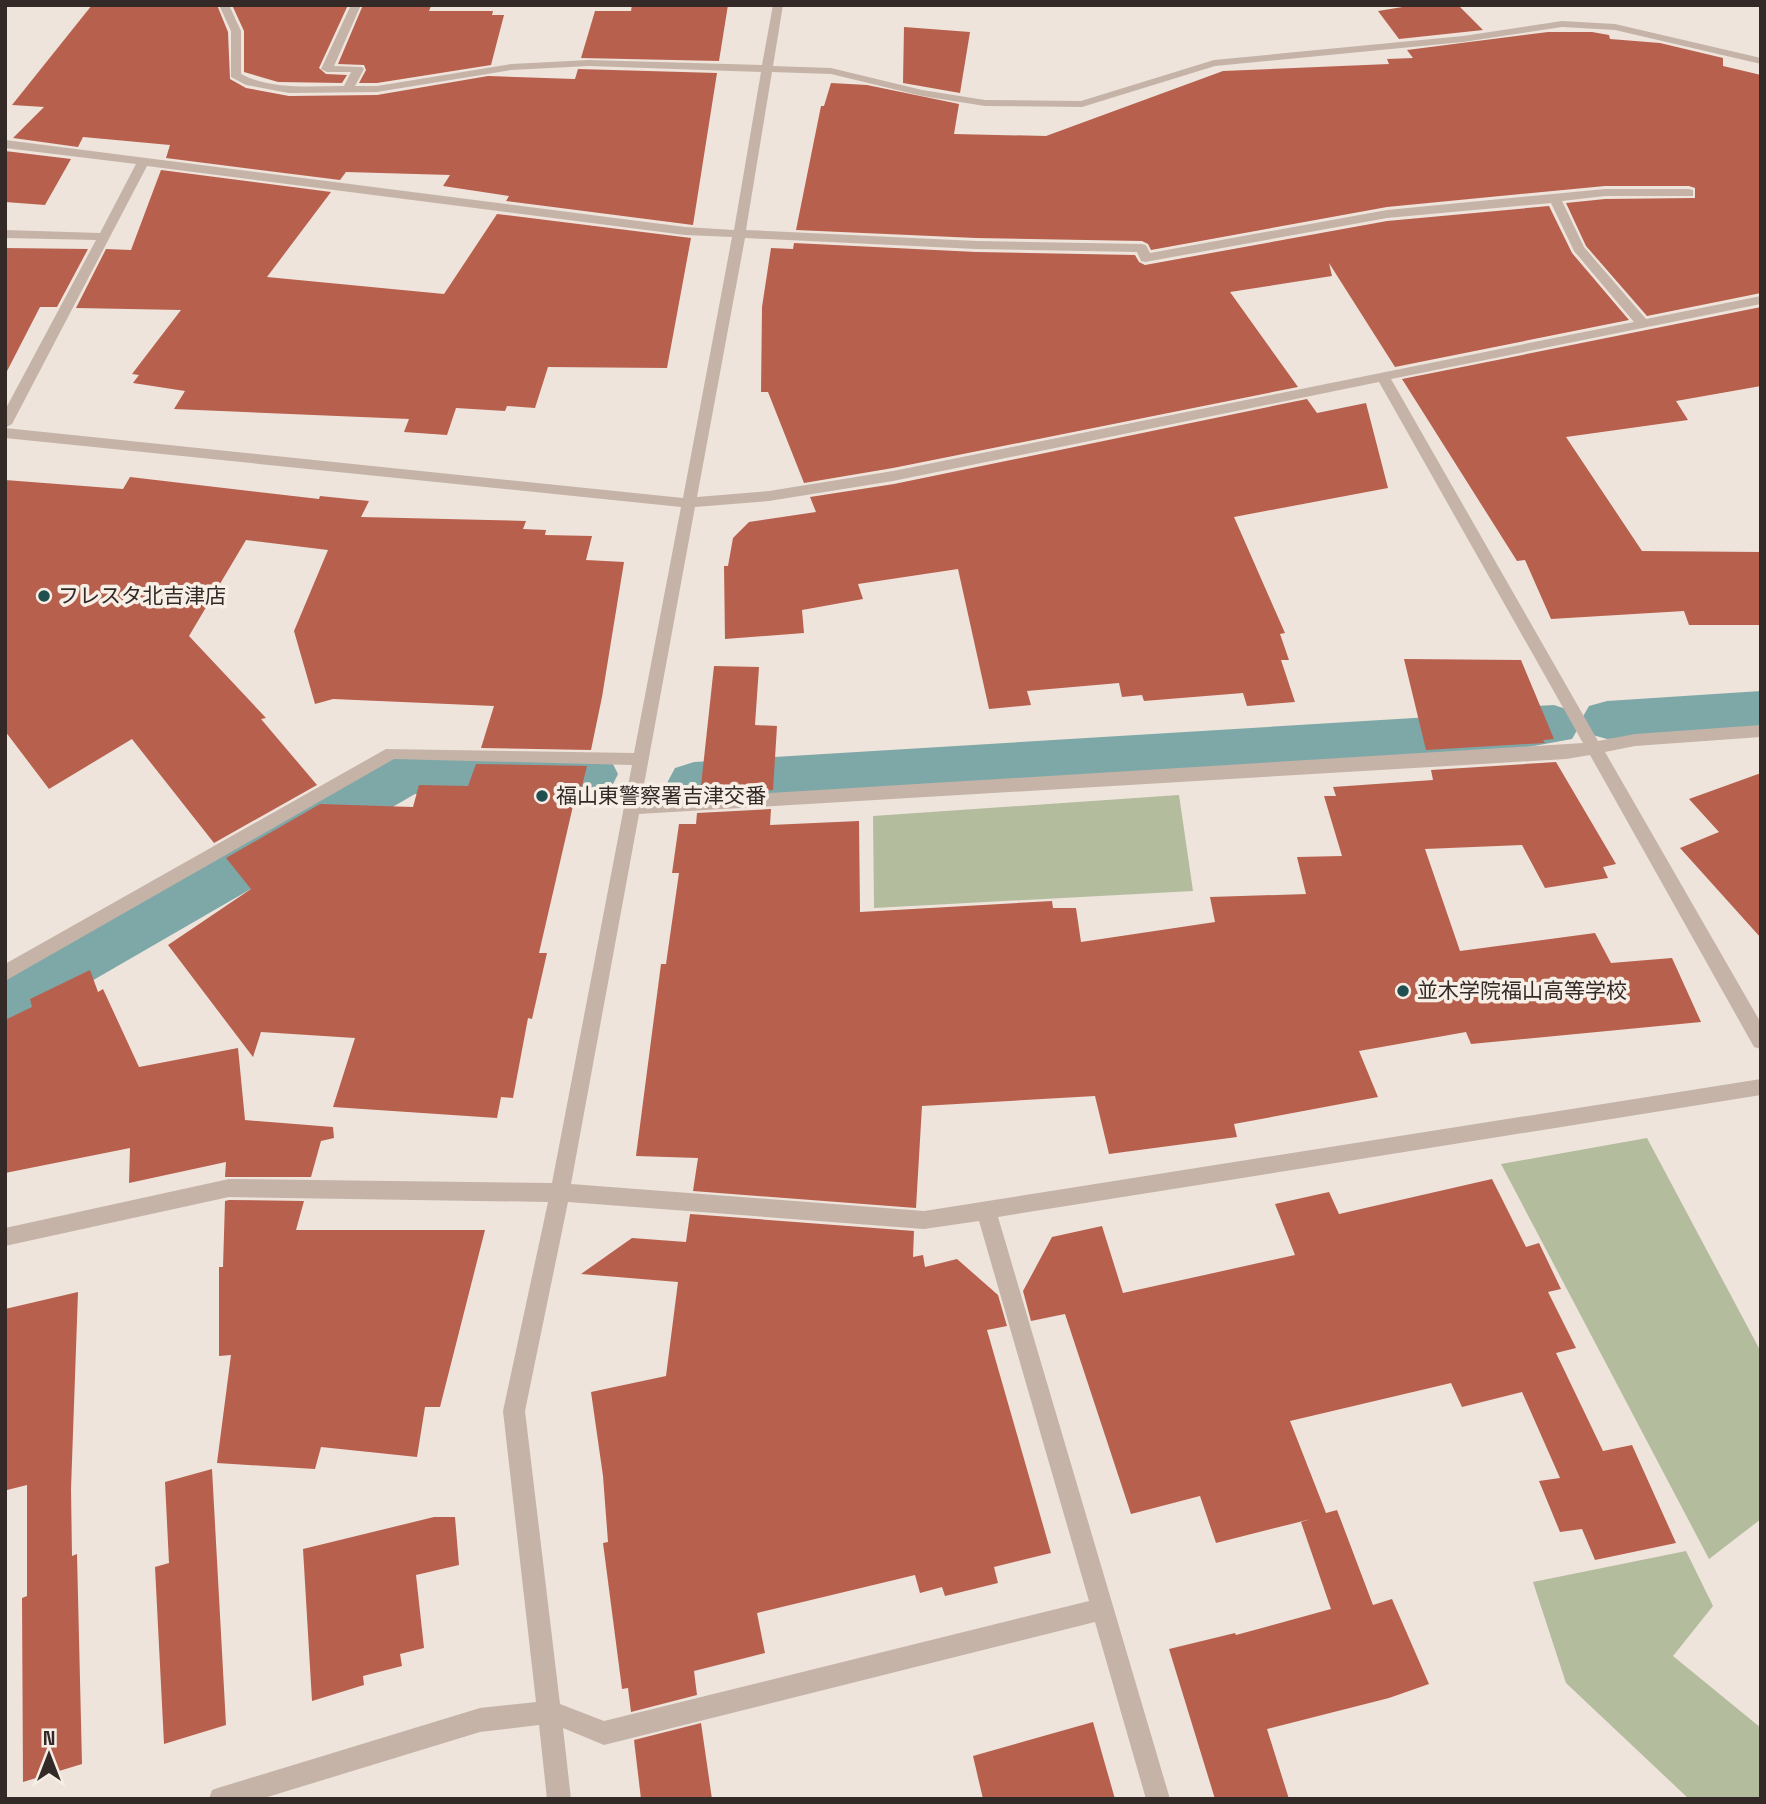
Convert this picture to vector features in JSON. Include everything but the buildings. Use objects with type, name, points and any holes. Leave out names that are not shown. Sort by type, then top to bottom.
[{"type":"street","points":[[224,5],[236,31],[234,75],[250,83],[289,90],[377,89],[511,67],[589,63],[831,71],[922,93],[985,103],[1082,104],[1214,62],[1463,39],[1562,24],[1615,27],[1761,61]]},
{"type":"street","points":[[348,89],[358,69],[327,69],[356,5]]},
{"type":"street","points":[[559,1799],[514,1411],[560,1192],[739,234],[778,5]]},
{"type":"street","points":[[5,144],[685,231],[976,245],[1142,248],[1145,258],[1387,214],[1555,199],[1580,193],[1689,193]]},
{"type":"street","points":[[5,424],[144,161]]},
{"type":"street","points":[[1555,199],[1578,248],[1643,324]]},
{"type":"street","points":[[5,234],[104,237]]},
{"type":"street","points":[[5,433],[688,503],[769,496],[893,476],[1761,300]]},
{"type":"street","points":[[1383,377],[1592,749],[1761,1041]]},
{"type":"street","points":[[630,808],[1592,749],[1635,740],[1761,731]]},
{"type":"street","points":[[5,973],[392,752],[640,759]]},
{"type":"street","points":[[5,1237],[229,1188],[560,1192],[924,1220],[1761,1087]]},
{"type":"street","points":[[986,1212],[1158,1799]]},
{"type":"street","points":[[221,1799],[480,1720],[551,1712],[604,1733],[1102,1609]]},
{"type":"green space","points":[[1179,795],[1193,891],[874,908],[873,816]]},
{"type":"green space","points":[[1647,1138],[1761,1352],[1761,1519],[1709,1559],[1501,1164]]},
{"type":"green space","points":[[1686,1551],[1713,1606],[1673,1656],[1761,1728],[1761,1799],[1689,1799],[1566,1683],[1533,1582]]},
{"type":"waterway","points":[[1607,720],[1761,710]]},
{"type":"waterway","points":[[694,783],[1496,733],[1519,727],[1554,725]]},
{"type":"waterway","points":[[5,1001],[407,773],[592,774]]},
{"type":"place","name":"フレスタ北吉津店","points":[[44,596]]},
{"type":"place","name":"福山東警察署吉津交番","points":[[542,796]]},
{"type":"place","name":"並木学院福山高等学校","points":[[1403,991]]}]
